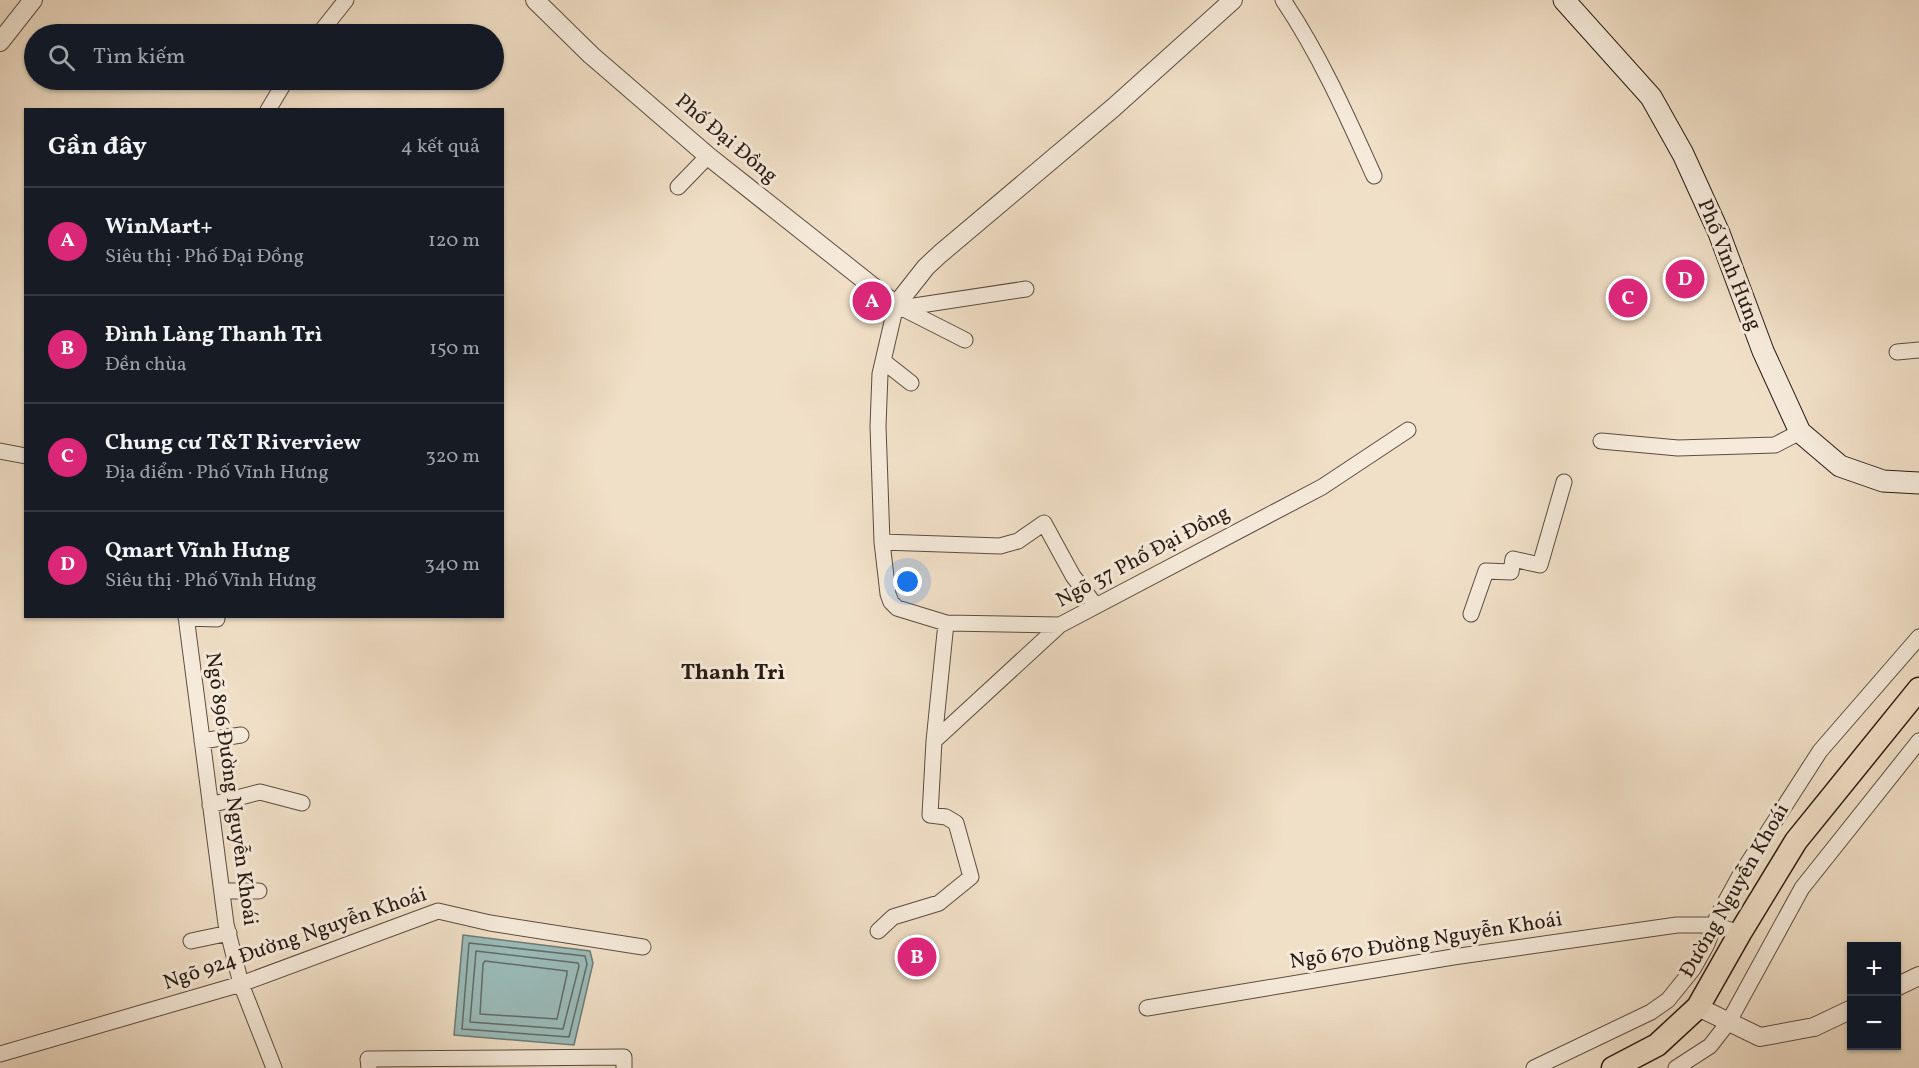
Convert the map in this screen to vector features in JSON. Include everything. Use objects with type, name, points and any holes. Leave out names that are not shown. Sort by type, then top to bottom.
[{"type":"main road","name":"Phố Vĩnh Hưng","points":[[1564,0],[1651,97],[1683,154],[1719,233],[1763,351],[1800,432],[1840,466],[1883,481],[1919,483]]},
{"type":"main road","name":"Đường Nguyễn Khoái","points":[[1613,1068],[1657,1046],[1698,1007],[1796,841],[1919,688]]},
{"type":"street","points":[[0,42],[33,0]]},
{"type":"street","points":[[327,24],[346,0]]},
{"type":"street","name":"Phố Đại Đồng","points":[[535,0],[591,55],[708,156],[898,306]]},
{"type":"street","points":[[898,306],[926,267],[940,254],[1113,108],[1233,0]]},
{"type":"street","points":[[1283,0],[1304,31],[1344,109],[1374,176]]},
{"type":"street","points":[[269,108],[279,90]]},
{"type":"street","points":[[678,187],[708,156]]},
{"type":"street","points":[[898,306],[1026,289]]},
{"type":"street","points":[[898,306],[965,340]]},
{"type":"street","name":"Ngõ 37 Phố Đại Đồng","points":[[898,306],[888,336],[880,374],[878,426],[882,542],[891,602],[897,608],[946,623],[1060,626],[1322,487],[1408,430]]},
{"type":"street","points":[[1897,352],[1919,350]]},
{"type":"street","points":[[883,361],[911,384]]},
{"type":"street","points":[[1601,441],[1678,448],[1775,445],[1800,432]]},
{"type":"street","points":[[0,451],[24,456]]},
{"type":"street","points":[[1471,614],[1486,571],[1511,572],[1513,559],[1540,565],[1564,482]]},
{"type":"street","points":[[882,542],[1000,546],[1018,541],[1044,523],[1073,576],[1096,606]]},
{"type":"street","name":"Ngõ 896 Đường Nguyễn Khoái","points":[[186,618],[229,933],[241,984],[274,1068]]},
{"type":"street","points":[[202,618],[217,619]]},
{"type":"street","points":[[879,931],[893,917],[939,903],[971,877],[956,823],[930,815],[934,741],[946,623]]},
{"type":"street","points":[[934,741],[1060,626]]},
{"type":"street","name":"Đường Nguyễn Khoái","points":[[1534,1068],[1651,1012],[1668,1000],[1693,969],[1739,877],[1820,751],[1919,637]]},
{"type":"street","points":[[202,741],[241,735]]},
{"type":"street","points":[[1676,1068],[1710,1046],[1728,1023],[1802,888],[1919,741]]},
{"type":"street","points":[[210,805],[260,792],[302,803]]},
{"type":"street","points":[[222,891],[259,891]]},
{"type":"street","name":"Ngõ 924 Đường Nguyễn Khoái","points":[[0,1054],[241,984],[438,910],[490,923],[643,947]]},
{"type":"street","name":"Ngõ 670 Đường Nguyễn Khoái","points":[[1147,1008],[1289,985],[1330,976],[1677,925],[1714,925],[1740,933]]},
{"type":"street","points":[[191,940],[229,933]]},
{"type":"street","points":[[1901,985],[1919,976]]},
{"type":"street","points":[[1698,1007],[1760,1037],[1814,1027],[1847,1011]]},
{"type":"street","points":[[369,1068],[368,1059],[502,1063],[624,1057],[624,1068]]},
{"type":"water","points":[[463,935],[590,951],[593,963],[574,1045],[454,1035]]},
{"type":"place","name":"Qmart Vĩnh Hưng","points":[[1685,279]]},
{"type":"place","name":"Chung cư T&T Riverview","points":[[1628,298]]},
{"type":"place","name":"WinMart+","points":[[872,301]]},
{"type":"place","name":"Đình Làng Thanh Trì","points":[[917,957]]},
{"type":"district","name":"Thanh Trì","points":[[733,673]]}]
